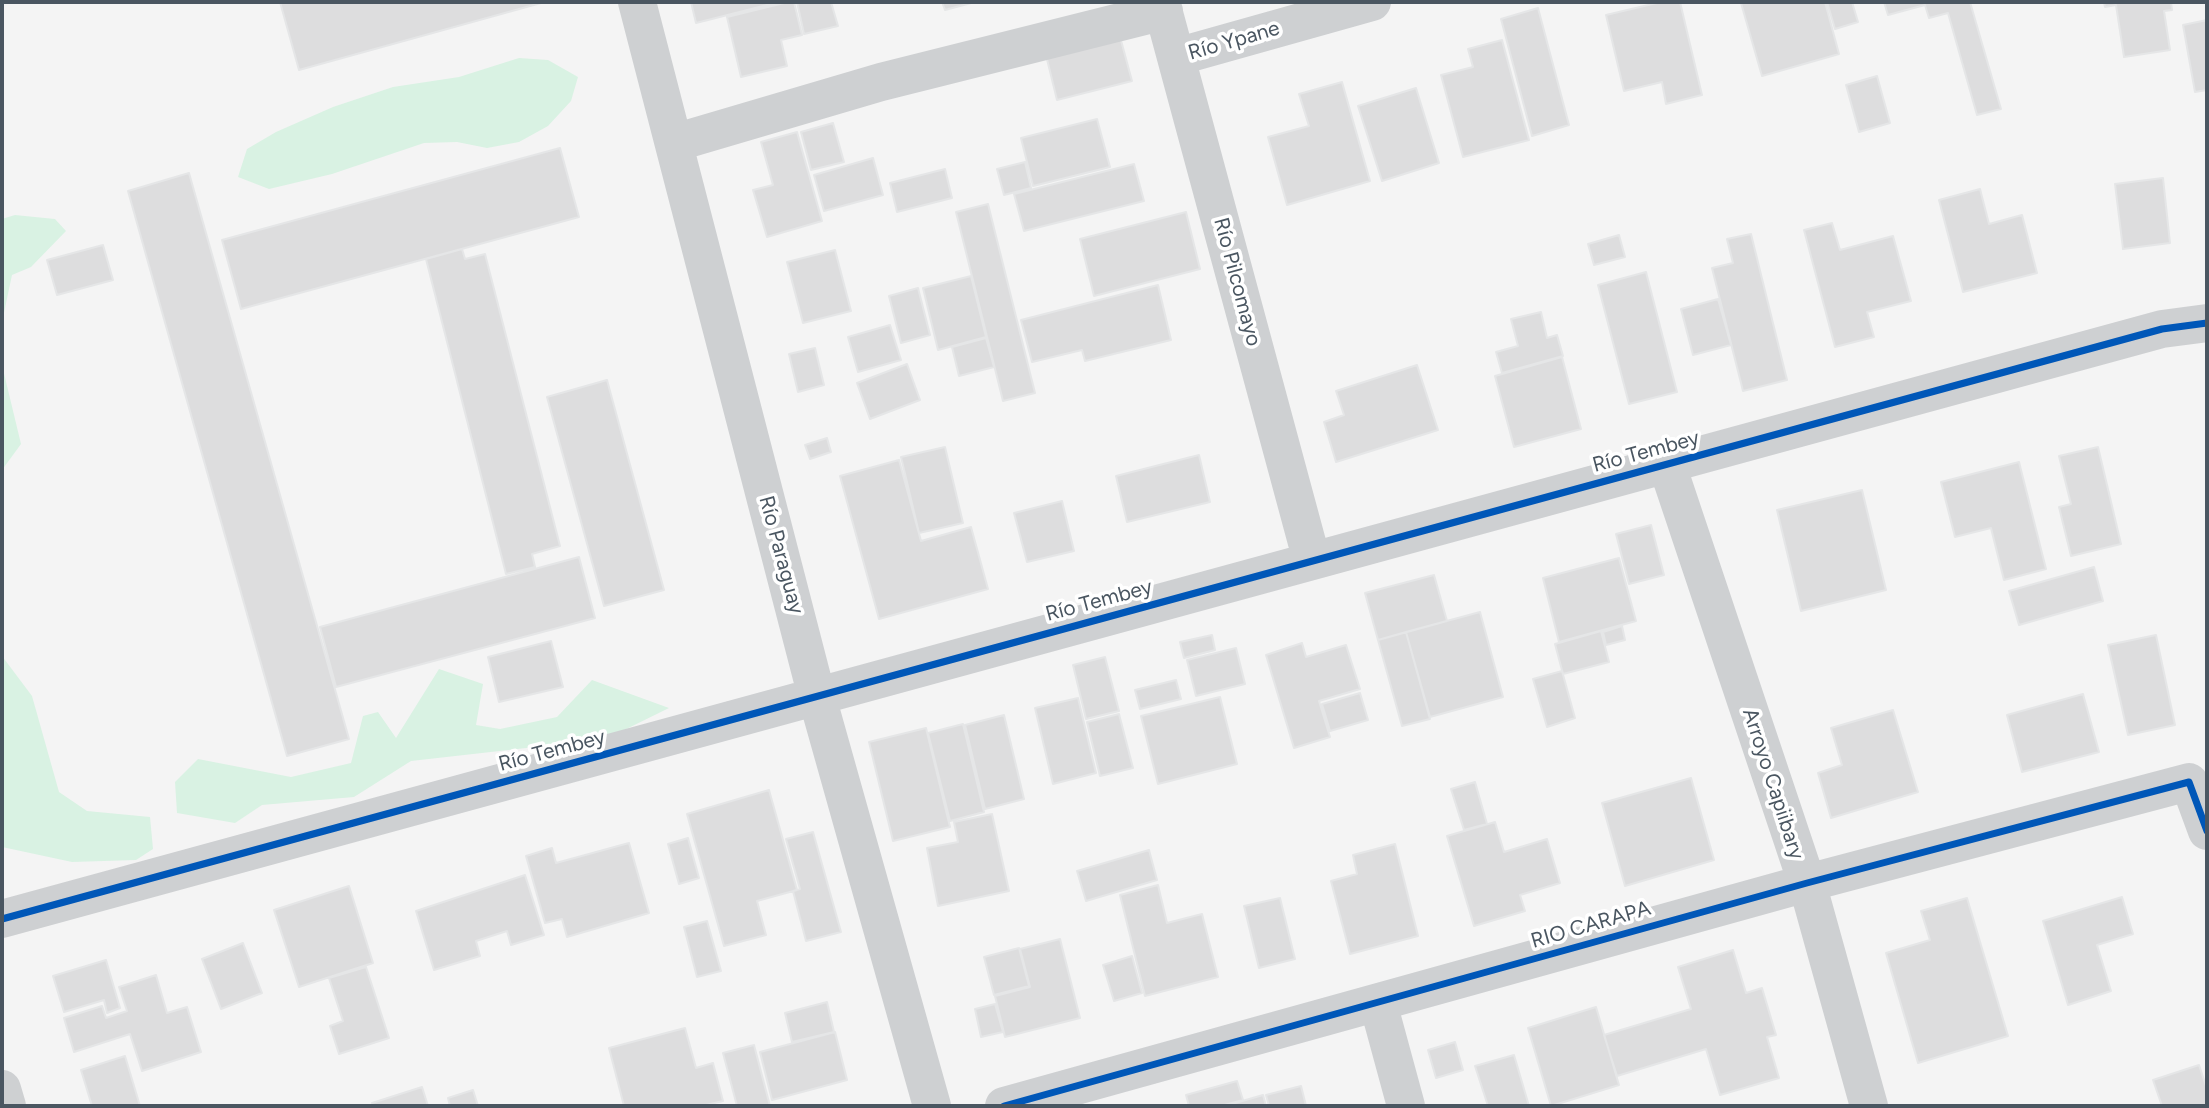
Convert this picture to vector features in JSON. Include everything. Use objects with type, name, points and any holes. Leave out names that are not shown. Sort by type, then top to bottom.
[{"type":"street","name":"Río Paraguay","points":[[637,2],[817,697],[932,1106]]},
{"type":"street","name":"Río Ypane","points":[[1176,57],[1372,2]]},
{"type":"street","points":[[674,143],[881,82],[1163,6]]},
{"type":"street","name":"Río Pilcomayo","points":[[1163,6],[1312,561]]},
{"type":"street","name":"Río Tembey","points":[[2,919],[2162,329],[2207,323]]},
{"type":"street","name":"Arroyo Capiibary","points":[[1667,465],[1807,883],[1869,1106]]},
{"type":"street","name":"RIO CARAPA","points":[[1003,1106],[1807,883],[2189,782],[2207,831]]},
{"type":"street","points":[[1378,1003],[1406,1106]]},
{"type":"street","points":[[2,1089],[7,1106]]},
{"type":"green space","points":[[519,58],[548,60],[578,77],[571,101],[548,126],[519,142],[487,148],[457,142],[424,143],[332,174],[269,189],[238,177],[247,149],[276,132],[333,107],[393,87],[459,77]]},
{"type":"green space","points":[[15,215],[55,219],[66,231],[31,267],[12,275],[2,322],[2,219]]},
{"type":"green space","points":[[2,365],[21,444],[2,470]]},
{"type":"green space","points":[[2,656],[32,696],[59,792],[87,811],[150,817],[153,849],[136,860],[72,862],[2,847]]},
{"type":"green space","points":[[439,669],[483,684],[476,725],[500,729],[557,717],[592,680],[669,708],[606,739],[411,761],[354,797],[262,805],[235,823],[177,813],[175,782],[198,759],[291,777],[351,763],[363,716],[378,712],[396,738]]},
{"type":"building","points":[[280,2],[541,2],[541,3],[299,70]]},
{"type":"building","points":[[691,2],[779,2],[696,23]]},
{"type":"building","points":[[794,2],[802,35],[781,40],[787,66],[741,77],[727,17]]},
{"type":"building","points":[[797,2],[831,2],[838,26],[804,34]]},
{"type":"building","points":[[942,2],[975,2],[945,10]]},
{"type":"building","points":[[1661,2],[1680,2],[1702,95],[1666,104],[1662,82],[1624,91],[1606,15]]},
{"type":"building","points":[[1825,2],[1839,54],[1762,76],[1741,3]]},
{"type":"building","points":[[1827,2],[1852,2],[1858,22],[1835,29]]},
{"type":"building","points":[[1884,2],[1970,2],[2001,109],[1977,115],[1948,13],[1929,18],[1925,5],[1888,15]]},
{"type":"building","points":[[2104,2],[2171,2],[2172,10],[2164,11],[2170,50],[2124,57],[2116,5],[2105,7]]},
{"type":"building","points":[[1538,8],[1569,125],[1532,136],[1501,19]]},
{"type":"building","points":[[2207,20],[2207,90],[2195,92],[2183,25]]},
{"type":"building","points":[[1119,33],[1132,81],[1057,100],[1045,51]]},
{"type":"building","points":[[1502,40],[1529,140],[1463,157],[1441,75],[1473,67],[1468,49]]},
{"type":"building","points":[[1877,76],[1890,123],[1859,132],[1846,85]]},
{"type":"building","points":[[1342,82],[1370,181],[1287,205],[1268,137],[1309,126],[1299,94]]},
{"type":"building","points":[[1416,88],[1439,163],[1382,181],[1358,106]]},
{"type":"building","points":[[1097,119],[1110,167],[1033,186],[1021,138]]},
{"type":"building","points":[[833,123],[844,162],[811,170],[801,132]]},
{"type":"building","points":[[797,132],[822,221],[767,237],[753,190],[773,185],[761,142]]},
{"type":"building","points":[[560,148],[579,217],[241,309],[222,240]]},
{"type":"building","points":[[873,158],[883,195],[824,211],[814,175]]},
{"type":"building","points":[[1025,162],[1031,188],[1004,195],[997,169]]},
{"type":"building","points":[[1134,164],[1144,201],[1024,231],[1014,194]]},
{"type":"building","points":[[945,169],[952,198],[897,212],[890,183]]},
{"type":"building","points":[[189,173],[349,739],[287,756],[128,191]]},
{"type":"building","points":[[2163,178],[2170,243],[2123,249],[2115,184]]},
{"type":"building","points":[[1980,189],[1989,224],[2022,215],[2037,273],[1963,292],[1939,200]]},
{"type":"building","points":[[988,204],[1035,393],[1003,401],[956,212]]},
{"type":"building","points":[[1186,212],[1200,269],[1094,296],[1080,239]]},
{"type":"building","points":[[1832,223],[1840,250],[1893,236],[1911,301],[1867,312],[1874,337],[1835,347],[1804,230]]},
{"type":"building","points":[[1751,234],[1787,380],[1743,391],[1712,268],[1733,263],[1727,239]]},
{"type":"building","points":[[1619,235],[1625,257],[1594,265],[1588,244]]},
{"type":"building","points":[[103,245],[113,280],[57,295],[47,260]]},
{"type":"building","points":[[462,249],[465,259],[485,254],[560,546],[532,554],[535,567],[506,574],[426,259]]},
{"type":"building","points":[[835,250],[851,311],[803,323],[787,262]]},
{"type":"building","points":[[1646,272],[1677,392],[1629,404],[1598,285]]},
{"type":"building","points":[[971,276],[986,337],[938,350],[923,288]]},
{"type":"building","points":[[1158,285],[1171,340],[1085,361],[1082,350],[1032,362],[1021,320]]},
{"type":"building","points":[[918,288],[930,335],[901,343],[889,296]]},
{"type":"building","points":[[1718,299],[1731,345],[1693,355],[1681,309]]},
{"type":"building","points":[[1541,312],[1547,338],[1557,335],[1563,356],[1502,373],[1496,352],[1518,346],[1511,319]]},
{"type":"building","points":[[890,325],[901,360],[858,372],[848,337]]},
{"type":"building","points":[[986,338],[994,367],[959,376],[952,347]]},
{"type":"building","points":[[815,348],[824,385],[798,392],[789,354]]},
{"type":"building","points":[[1562,357],[1581,429],[1514,447],[1495,376]]},
{"type":"building","points":[[907,364],[920,400],[870,419],[857,383]]},
{"type":"building","points":[[1417,365],[1438,430],[1336,462],[1324,422],[1344,415],[1336,391]]},
{"type":"building","points":[[607,380],[664,590],[604,606],[547,397]]},
{"type":"building","points":[[827,438],[831,452],[810,459],[805,445]]},
{"type":"building","points":[[945,447],[963,523],[919,533],[901,457]]},
{"type":"building","points":[[2098,447],[2121,544],[2071,556],[2059,507],[2071,504],[2059,456]]},
{"type":"building","points":[[1199,455],[1210,502],[1127,522],[1116,476]]},
{"type":"building","points":[[899,460],[921,541],[971,527],[988,589],[879,619],[840,476]]},
{"type":"building","points":[[2019,462],[2046,569],[2004,580],[1991,528],[1955,537],[1941,482]]},
{"type":"building","points":[[1862,490],[1886,590],[1801,611],[1777,510]]},
{"type":"building","points":[[1062,501],[1074,551],[1027,562],[1014,513]]},
{"type":"building","points":[[1651,525],[1664,575],[1629,584],[1616,534]]},
{"type":"building","points":[[579,557],[595,618],[336,687],[320,627]]},
{"type":"building","points":[[1619,558],[1636,621],[1559,642],[1543,578]]},
{"type":"building","points":[[2094,567],[2103,601],[2019,625],[2009,591]]},
{"type":"building","points":[[1434,575],[1447,621],[1378,640],[1365,593]]},
{"type":"building","points":[[1480,612],[1503,697],[1430,717],[1406,632]]},
{"type":"building","points":[[1622,626],[1625,640],[1606,645],[1603,632]]},
{"type":"building","points":[[1601,631],[1609,662],[1563,674],[1555,644]]},
{"type":"building","points":[[1406,632],[1430,719],[1402,726],[1378,640]]},
{"type":"building","points":[[1212,635],[1215,650],[1184,658],[1180,642]]},
{"type":"building","points":[[2156,635],[2175,725],[2128,735],[2108,645]]},
{"type":"building","points":[[551,641],[563,687],[499,702],[488,657]]},
{"type":"building","points":[[1302,643],[1306,657],[1346,645],[1360,689],[1319,701],[1330,737],[1294,748],[1266,655]]},
{"type":"building","points":[[1236,648],[1245,684],[1196,696],[1187,660]]},
{"type":"building","points":[[1105,657],[1119,711],[1086,719],[1073,665]]},
{"type":"building","points":[[1562,671],[1575,718],[1547,727],[1533,679]]},
{"type":"building","points":[[1176,680],[1181,699],[1140,709],[1135,690]]},
{"type":"building","points":[[1360,693],[1368,720],[1330,731],[1322,704]]},
{"type":"building","points":[[2083,694],[2099,752],[2022,772],[2007,715]]},
{"type":"building","points":[[1220,697],[1237,764],[1158,784],[1141,716]]},
{"type":"building","points":[[1078,698],[1096,773],[1053,784],[1035,708]]},
{"type":"building","points":[[1893,710],[1918,792],[1831,818],[1818,773],[1842,765],[1831,728]]},
{"type":"building","points":[[1119,714],[1133,768],[1100,776],[1087,722]]},
{"type":"building","points":[[1004,715],[1024,799],[985,809],[965,725]]},
{"type":"building","points":[[963,724],[984,812],[950,821],[928,733]]},
{"type":"building","points":[[926,728],[950,827],[893,841],[869,742]]},
{"type":"building","points":[[1691,778],[1714,860],[1625,886],[1602,803]]},
{"type":"building","points":[[1475,782],[1487,824],[1464,830],[1451,789]]},
{"type":"building","points":[[769,790],[797,890],[757,901],[766,935],[724,946],[687,814]]},
{"type":"building","points":[[992,814],[1009,891],[938,906],[927,848],[958,842],[954,822]]},
{"type":"building","points":[[1495,822],[1504,852],[1547,839],[1560,883],[1520,895],[1525,911],[1474,926],[1447,836]]},
{"type":"building","points":[[813,832],[841,932],[806,941],[793,891],[800,889],[786,839]]},
{"type":"building","points":[[688,838],[699,878],[679,884],[668,844]]},
{"type":"building","points":[[629,843],[649,913],[567,937],[562,919],[545,923],[526,856],[552,848],[556,863]]},
{"type":"building","points":[[1395,844],[1418,936],[1350,954],[1331,881],[1357,874],[1353,855]]},
{"type":"building","points":[[1149,850],[1157,880],[1086,901],[1077,871]]},
{"type":"building","points":[[525,875],[544,935],[511,945],[507,931],[476,941],[480,956],[434,970],[416,911]]},
{"type":"building","points":[[1158,885],[1167,923],[1202,914],[1218,977],[1145,996],[1120,895]]},
{"type":"building","points":[[349,886],[373,963],[299,987],[274,910]]},
{"type":"building","points":[[2122,897],[2133,934],[2097,945],[2111,991],[2068,1005],[2043,921]]},
{"type":"building","points":[[1280,898],[1295,959],[1259,968],[1244,906]]},
{"type":"building","points":[[1967,898],[2008,1036],[1918,1063],[1886,953],[1930,940],[1921,911]]},
{"type":"building","points":[[707,921],[721,971],[697,977],[684,927]]},
{"type":"building","points":[[1060,939],[1080,1018],[1005,1037],[995,996],[1030,987],[1020,949]]},
{"type":"building","points":[[243,943],[262,993],[221,1009],[202,959]]},
{"type":"building","points":[[1019,948],[1029,986],[994,995],[984,957]]},
{"type":"building","points":[[1733,950],[1746,993],[1762,988],[1776,1035],[1767,1037],[1779,1078],[1720,1095],[1706,1049],[1617,1076],[1604,1035],[1691,1009],[1678,967]]},
{"type":"building","points":[[1132,956],[1142,993],[1114,1001],[1103,965]]},
{"type":"building","points":[[106,960],[120,1008],[107,1013],[104,1000],[64,1012],[53,976]]},
{"type":"building","points":[[366,967],[389,1038],[339,1054],[330,1026],[343,1021],[329,978]]},
{"type":"building","points":[[156,975],[167,1013],[187,1007],[201,1052],[142,1071],[130,1034],[74,1052],[64,1018],[102,1006],[106,1018],[127,1011],[119,987]]},
{"type":"building","points":[[827,1002],[834,1032],[792,1042],[785,1013]]},
{"type":"building","points":[[995,1004],[1003,1032],[981,1037],[975,1009]]},
{"type":"building","points":[[1596,1007],[1619,1085],[1551,1106],[1528,1028]]},
{"type":"building","points":[[685,1028],[696,1068],[713,1063],[723,1101],[702,1106],[624,1106],[609,1048]]},
{"type":"building","points":[[835,1032],[847,1080],[772,1100],[760,1052]]},
{"type":"building","points":[[1455,1042],[1463,1070],[1436,1078],[1428,1050]]},
{"type":"building","points":[[754,1045],[770,1106],[737,1106],[723,1053]]},
{"type":"building","points":[[1514,1055],[1529,1106],[1488,1106],[1475,1066]]},
{"type":"building","points":[[125,1056],[140,1106],[92,1106],[81,1070]]},
{"type":"building","points":[[2199,1065],[2207,1089],[2207,1106],[2162,1106],[2153,1080]]},
{"type":"building","points":[[1237,1081],[1243,1100],[1221,1106],[1189,1106],[1186,1095]]},
{"type":"building","points":[[1301,1086],[1306,1106],[1269,1106],[1266,1095]]},
{"type":"building","points":[[422,1087],[428,1106],[373,1106],[372,1103]]},
{"type":"building","points":[[473,1090],[478,1106],[450,1106],[448,1098]]},
{"type":"building","points":[[1263,1095],[1266,1106],[1225,1106]]},
{"type":"cycle path","points":[[2,919],[2162,329],[2207,323]]},
{"type":"cycle path","points":[[1004,1106],[1807,883],[2189,782],[2207,831]]}]
